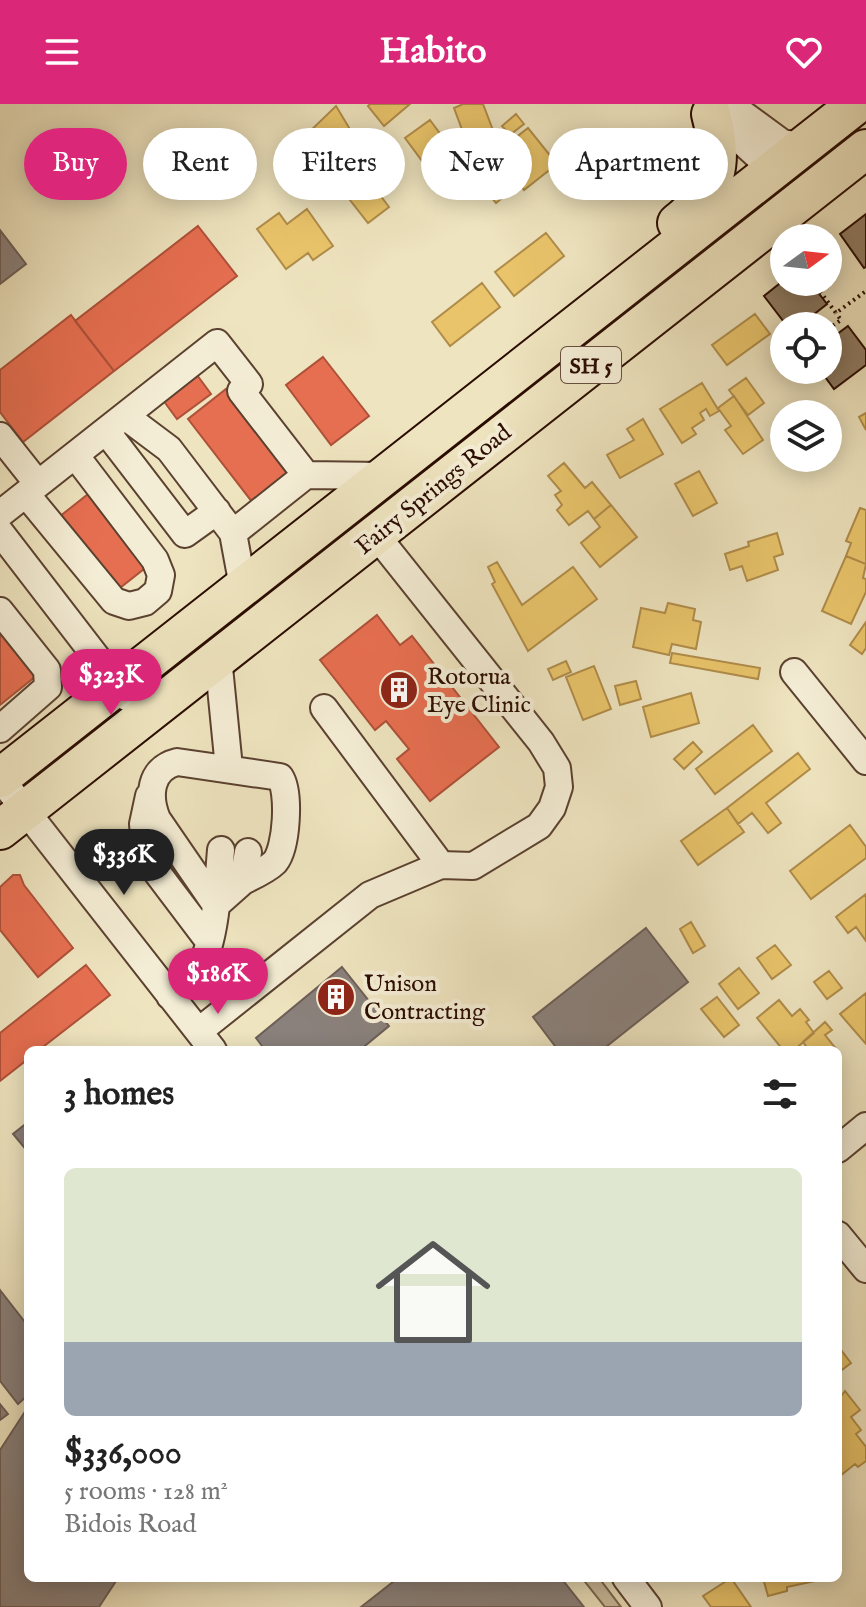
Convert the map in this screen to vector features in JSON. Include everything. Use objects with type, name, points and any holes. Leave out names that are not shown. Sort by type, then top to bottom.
[{"type":"highway","name":"Fairy Springs Road","points":[[0,778],[547,349],[787,152],[857,104]]},
{"type":"highway","points":[[547,349],[587,294],[697,207],[715,176],[718,161],[715,107]]},
{"type":"highway","name":"SH 5","points":[[615,347],[646,301],[760,210],[774,188],[787,152],[802,164],[826,157],[866,127]]},
{"type":"highway","name":"Fairy Springs Road","points":[[12,820],[866,149]]},
{"type":"highway","points":[[384,476],[403,475],[419,469],[497,411],[509,412],[517,422]]},
{"type":"street","points":[[715,107],[761,159],[787,152]]},
{"type":"street","points":[[0,514],[217,343],[249,384],[241,391],[306,475]]},
{"type":"street","points":[[115,423],[169,449],[233,533],[243,587]]},
{"type":"street","points":[[115,423],[185,534],[217,511]]},
{"type":"street","points":[[0,436],[32,489],[108,597],[129,606],[145,602],[158,591],[161,575],[155,560],[75,455]]},
{"type":"street","points":[[233,533],[306,475],[384,476]]},
{"type":"street","points":[[0,532],[143,717]]},
{"type":"street","points":[[0,778],[12,820],[170,996],[206,1041],[370,895],[441,865],[473,866],[539,826],[552,808],[559,787],[557,768],[541,742],[376,535]]},
{"type":"street","points":[[0,611],[47,670],[48,678],[48,687],[40,696],[0,729]]},
{"type":"street","points":[[218,657],[229,768]]},
{"type":"street","points":[[794,672],[866,761]]},
{"type":"street","points":[[324,708],[441,865]]},
{"type":"street","points":[[170,996],[194,976],[206,955],[208,940],[205,861],[151,804],[155,778],[170,764],[177,762],[280,777],[286,794],[280,853],[205,861],[146,858],[208,940]]},
{"type":"street","points":[[842,1146],[866,1126]]},
{"type":"street","points":[[842,1240],[866,1269]]},
{"type":"street","points":[[629,1582],[648,1607]]},
{"type":"path","points":[[837,312],[866,291]]},
{"type":"shaded area","points":[[585,1582],[602,1582],[621,1607],[605,1607]]},
{"type":"building: Homes","points":[[410,104],[384,126],[368,106]]},
{"type":"building: Homes","points":[[463,104],[483,104],[492,128],[461,128],[454,108]]},
{"type":"building: Homes","points":[[336,106],[349,128],[313,128]]},
{"type":"building: Homes","points":[[516,114],[524,124],[519,128],[502,126]]},
{"type":"building: Homes","points":[[430,120],[436,128],[421,128],[421,160],[405,138]]},
{"type":"building: Homes","points":[[532,133],[548,153],[548,171],[532,184]]},
{"type":"building: Homes","points":[[350,200],[384,200],[389,207],[368,223]]},
{"type":"building: Homes","points":[[307,209],[333,246],[313,260],[308,253],[286,269],[257,229],[279,213],[287,224]]},
{"type":"building: Homes","points":[[546,233],[564,256],[514,296],[495,272]]},
{"type":"building: Homes","points":[[482,283],[500,307],[450,346],[432,322]]},
{"type":"building: Homes","points":[[755,314],[770,334],[727,365],[712,345]]},
{"type":"building: Homes","points":[[746,378],[764,403],[748,415],[729,390]]},
{"type":"building: Homes","points":[[702,383],[719,411],[710,416],[706,409],[700,413],[704,420],[692,428],[696,434],[682,443],[660,409]]},
{"type":"building: Homes","points":[[734,396],[763,440],[743,454],[725,430],[731,426],[718,408]]},
{"type":"building: Homes","points":[[866,413],[866,430],[859,417]]},
{"type":"building: Homes","points":[[643,419],[663,454],[620,478],[607,455],[634,440],[627,429]]},
{"type":"building: Homes","points":[[564,463],[585,488],[592,482],[611,505],[594,519],[588,511],[569,525],[557,510],[562,505],[555,495],[561,491],[548,476]]},
{"type":"building: Homes","points":[[699,471],[717,503],[693,516],[675,484]]},
{"type":"building: Homes","points":[[611,505],[637,537],[600,567],[581,543],[600,527],[594,519]]},
{"type":"building: Homes","points":[[860,508],[866,510],[866,564],[846,556],[851,543],[846,541]]},
{"type":"building: Homes","points":[[777,533],[783,554],[774,557],[778,570],[747,581],[742,566],[730,570],[725,554],[749,546],[748,542]]},
{"type":"building: Homes","points":[[846,556],[866,564],[863,578],[866,579],[866,592],[851,624],[822,611]]},
{"type":"building: Homes","points":[[497,562],[522,605],[573,567],[597,599],[528,651],[492,584],[495,582],[488,567]]},
{"type":"building: Homes","points":[[668,603],[695,609],[693,620],[701,622],[696,649],[672,644],[669,655],[633,647],[641,608],[665,613]]},
{"type":"building: Homes","points":[[866,622],[866,648],[862,654],[850,645]]},
{"type":"building: Homes","points":[[672,653],[760,668],[758,679],[670,663]]},
{"type":"building: Homes","points":[[566,661],[571,672],[553,680],[548,669]]},
{"type":"building: Homes","points":[[594,666],[611,709],[583,720],[566,677]]},
{"type":"building: Homes","points":[[636,681],[641,699],[620,705],[615,686]]},
{"type":"building: Homes","points":[[691,693],[699,723],[651,737],[643,707]]},
{"type":"building: Homes","points":[[753,725],[772,751],[715,794],[696,769]]},
{"type":"building: Homes","points":[[693,742],[702,752],[684,769],[674,759]]},
{"type":"building: Homes","points":[[798,753],[810,769],[766,803],[781,823],[768,833],[752,813],[738,824],[727,808]]},
{"type":"building: Homes","points":[[727,808],[744,832],[698,865],[681,841]]},
{"type":"building: Homes","points":[[850,825],[866,847],[866,858],[811,899],[790,871]]},
{"type":"building: Homes","points":[[866,894],[866,941],[856,927],[848,933],[836,917]]},
{"type":"building: Homes","points":[[691,922],[705,946],[693,953],[680,929]]},
{"type":"building: Homes","points":[[775,945],[791,965],[772,979],[757,958]]},
{"type":"building: Homes","points":[[739,968],[759,993],[738,1009],[719,984]]},
{"type":"building: Homes","points":[[829,971],[842,988],[827,999],[814,982]]},
{"type":"building: Homes","points":[[866,993],[866,1044],[840,1014]]},
{"type":"building: Homes","points":[[717,997],[739,1025],[724,1037],[701,1009]]},
{"type":"building: Homes","points":[[779,1000],[792,1016],[800,1009],[814,1033],[799,1046],[780,1046],[757,1018]]},
{"type":"building: Homes","points":[[825,1022],[832,1030],[825,1035],[834,1046],[806,1046],[803,1042]]},
{"type":"building: Homes","points":[[842,1351],[851,1363],[842,1370]]},
{"type":"building: Homes","points":[[845,1391],[860,1410],[851,1417],[861,1430],[856,1434],[866,1447],[866,1461],[858,1467],[855,1464],[842,1474],[842,1395]]},
{"type":"building: Homes","points":[[725,1582],[734,1582],[751,1607],[711,1607],[703,1596]]},
{"type":"building: Homes","points":[[764,1582],[810,1582],[787,1587],[787,1591],[768,1596]]},
{"type":"building: Shops","points":[[198,226],[237,276],[114,371],[75,321]]},
{"type":"building: Shops","points":[[71,315],[114,371],[23,442],[0,412],[0,370]]},
{"type":"building: Shops","points":[[323,357],[369,416],[331,445],[286,385]]},
{"type":"building: Shops","points":[[197,375],[211,394],[177,419],[163,400]]},
{"type":"building: Shops","points":[[226,389],[294,477],[256,507],[188,419]]},
{"type":"building: Shops","points":[[92,491],[149,565],[116,591],[59,517]]},
{"type":"building: Shops","name":"Rotorua Eye Clinic","points":[[377,615],[400,645],[412,636],[499,747],[430,801],[397,759],[409,749],[386,721],[375,730],[320,660]]},
{"type":"building: Shops","points":[[0,623],[41,672],[0,705]]},
{"type":"building: Shops","points":[[13,875],[20,875],[24,885],[73,948],[38,977],[0,930],[0,887]]},
{"type":"building: Shops","points":[[86,965],[110,995],[44,1046],[24,1046],[24,1062],[0,1081],[0,1033]]},
{"type":"building: Industry","points":[[0,230],[26,264],[0,284]]},
{"type":"building: Industry","points":[[646,928],[688,982],[607,1046],[555,1046],[533,1017]]},
{"type":"building: Industry","name":"Unison Contracting","points":[[342,967],[389,1026],[365,1046],[262,1046],[256,1038]]},
{"type":"building: Industry","points":[[24,1125],[24,1147],[13,1134]]},
{"type":"building: Industry","points":[[0,1290],[24,1321],[24,1399],[18,1404],[0,1381]]},
{"type":"building: Industry","points":[[0,1404],[8,1414],[0,1420]]},
{"type":"building: Industry","points":[[24,1413],[24,1582],[115,1582],[99,1607],[0,1607],[0,1450]]},
{"type":"building: Industry","points":[[393,1582],[564,1582],[584,1607],[361,1607]]},
{"type":"building: Other","points":[[866,214],[866,267],[842,237],[842,232]]},
{"type":"building: Other","points":[[770,291],[770,296],[821,296],[827,304],[817,312],[776,312],[764,296]]},
{"type":"building: Other","points":[[848,326],[866,350],[866,365],[842,383],[842,330]]},
{"type":"place","name":"Rotorua Eye Clinic","points":[[399,690]]},
{"type":"place","name":"Unison Contracting","points":[[336,997]]}]
